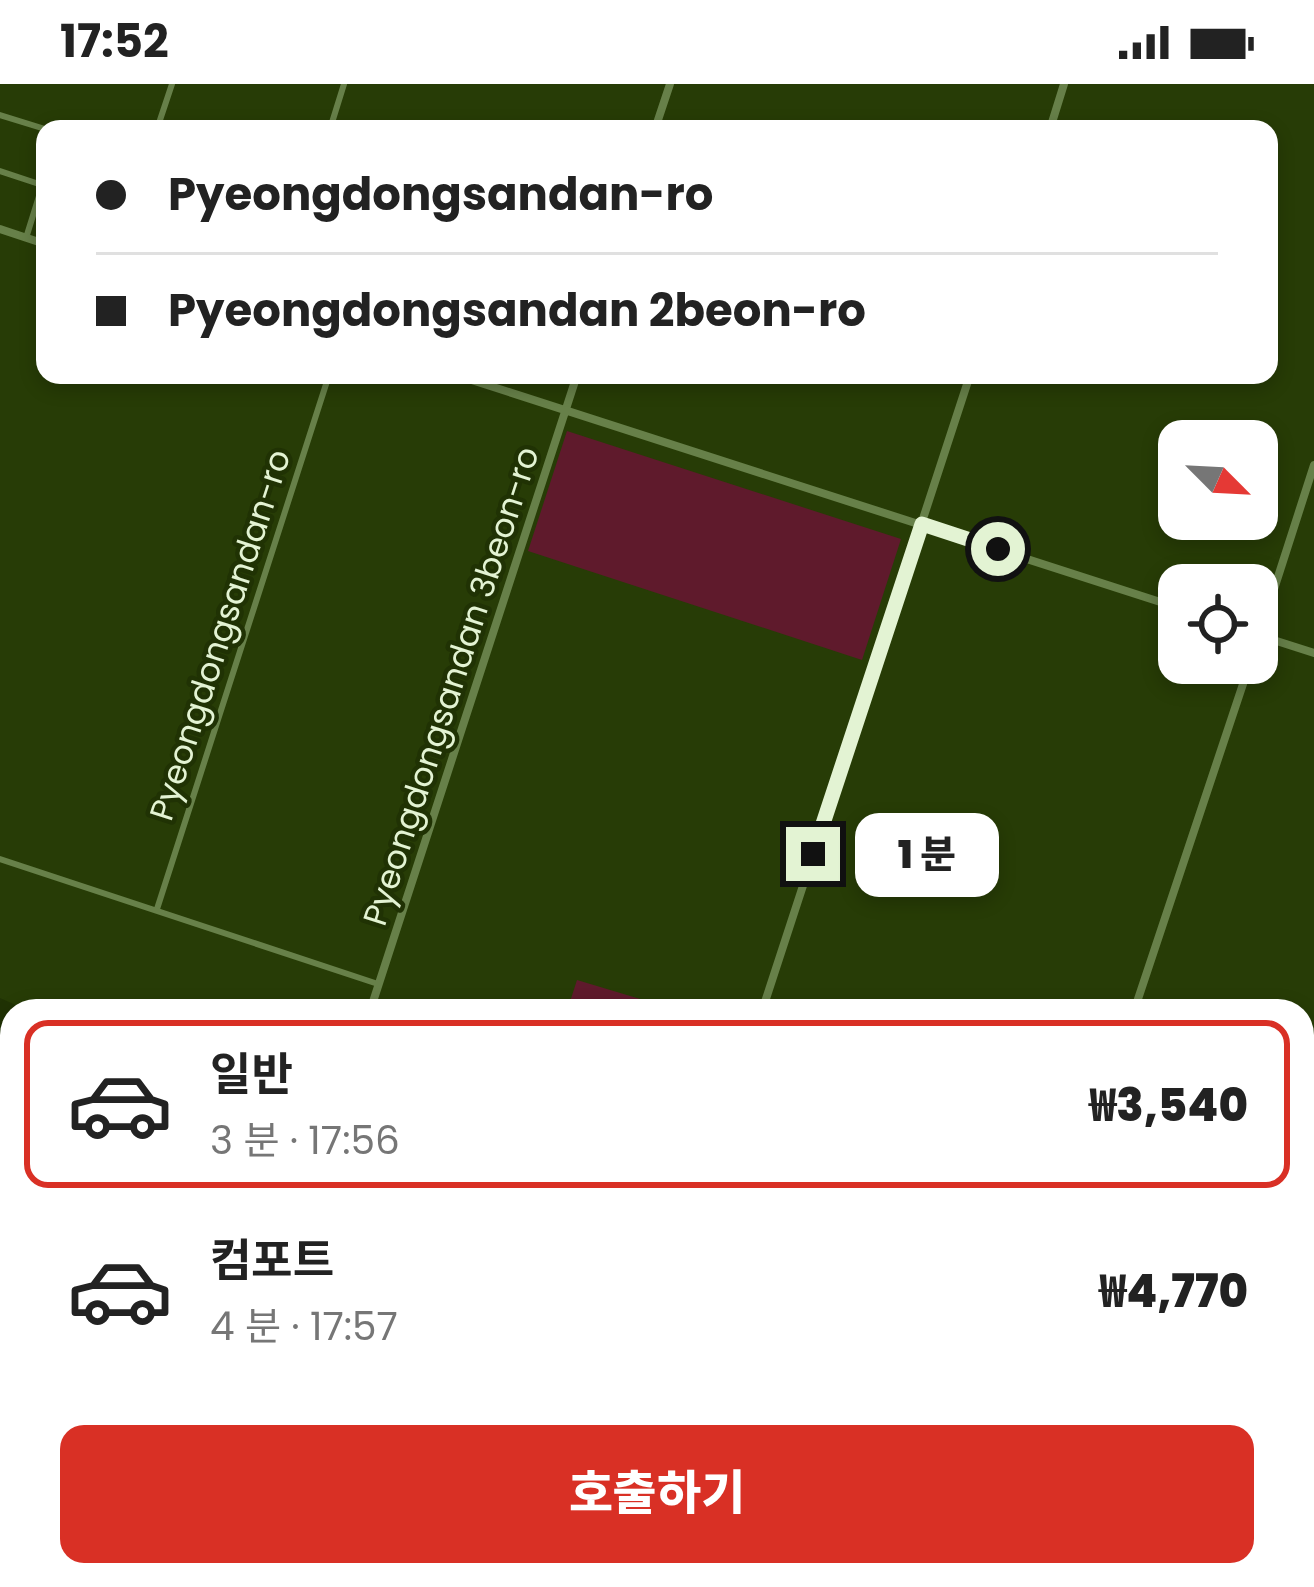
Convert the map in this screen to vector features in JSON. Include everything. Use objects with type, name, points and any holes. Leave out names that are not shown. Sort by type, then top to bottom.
[{"type":"street","points":[[160,120],[172,84]]},
{"type":"street","points":[[333,120],[344,84]]},
{"type":"street","points":[[658,120],[670,84]]},
{"type":"street","points":[[1053,120],[1064,84]]},
{"type":"street","points":[[0,116],[36,126]]},
{"type":"street","points":[[0,171],[36,179]]},
{"type":"street","points":[[26,238],[36,206]]},
{"type":"street","points":[[0,229],[36,241]]},
{"type":"street","name":"Pyeongdongsandan-ro","points":[[157,909],[325,384]]},
{"type":"street","points":[[484,384],[1158,601]]},
{"type":"street","name":"Pyeongdongsandan 3beon-ro","points":[[374,999],[574,384]]},
{"type":"street","points":[[766,999],[967,384]]},
{"type":"street","points":[[1278,576],[1314,465]]},
{"type":"street","points":[[1278,643],[1314,653]]},
{"type":"street","points":[[1138,999],[1243,684]]},
{"type":"street","points":[[0,859],[379,984]]},
{"type":"shaded area","points":[[0,84],[1314,84],[1314,999],[0,998]]},
{"type":"shaded area","points":[[567,431],[901,539],[862,660],[528,551]]},
{"type":"shaded area","points":[[577,980],[640,999],[571,999]]},
{"type":"route","points":[[813,854],[922,524],[998,549]]}]
